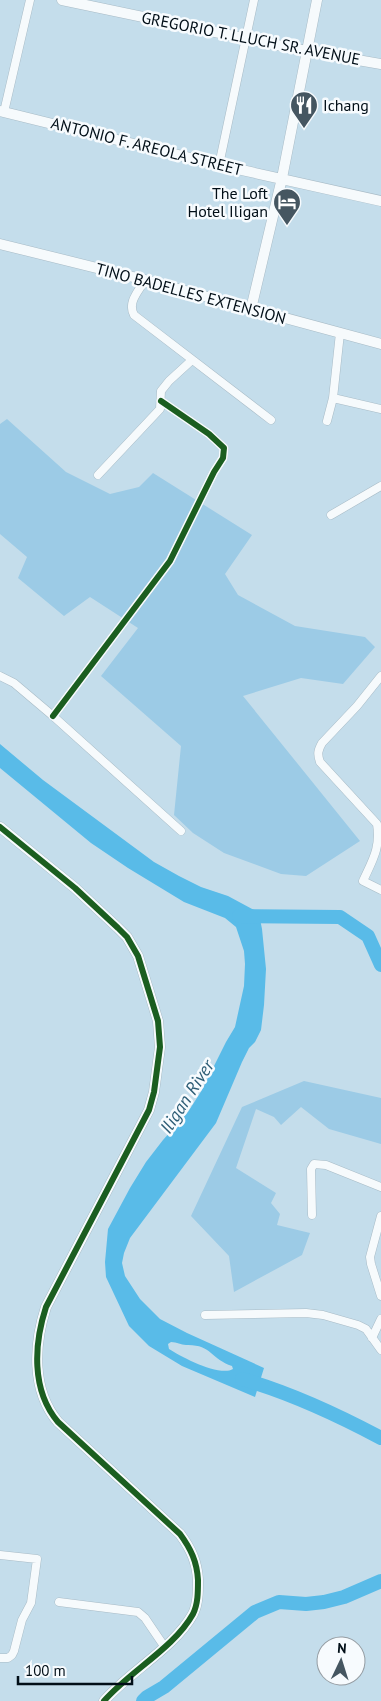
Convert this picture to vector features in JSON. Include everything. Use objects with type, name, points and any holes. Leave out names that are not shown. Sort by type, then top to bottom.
[{"type":"street","points":[[2,112],[30,0]]},
{"type":"street","name":"GREGORIO T. LLUCH SR. AVENUE","points":[[62,0],[306,51],[381,64]]},
{"type":"street","points":[[219,165],[254,0]]},
{"type":"street","points":[[251,309],[282,178],[317,0]]},
{"type":"street","name":"ANTONIO F. AREOLA STREET","points":[[2,112],[219,165],[381,201]]},
{"type":"street","name":"TINO BADELLES EXTENSION","points":[[0,244],[145,280],[381,344]]},
{"type":"street","points":[[145,280],[132,300],[131,310],[134,315],[270,420]]},
{"type":"street","points":[[327,421],[333,398],[340,333]]},
{"type":"street","points":[[98,475],[160,409],[161,391],[192,360]]},
{"type":"street","points":[[333,398],[381,409]]},
{"type":"street","points":[[53,716],[170,561],[214,472],[223,458],[224,448],[210,434],[161,400]]},
{"type":"street","points":[[331,515],[381,486]]},
{"type":"street","points":[[0,676],[14,683],[53,716],[181,831]]},
{"type":"street","points":[[381,676],[357,706],[322,743],[318,756],[320,762],[377,824],[379,837],[377,848],[363,881],[381,890]]},
{"type":"street","points":[[0,827],[75,888],[127,937],[138,956],[158,1022],[159,1055],[154,1092],[149,1110],[46,1307],[37,1348],[40,1385],[51,1414],[180,1534],[190,1547],[198,1571],[199,1596],[193,1613],[182,1629],[115,1688],[104,1701]]},
{"type":"street","points":[[312,1215],[311,1170],[314,1164],[326,1165],[381,1187]]},
{"type":"street","points":[[381,1216],[370,1257],[381,1296]]},
{"type":"street","points":[[205,1315],[323,1314],[366,1329],[381,1350]]},
{"type":"street","points":[[372,1338],[381,1318]]},
{"type":"street","points":[[0,1555],[37,1559],[32,1599],[22,1620],[14,1651],[8,1658],[0,1658]]},
{"type":"street","points":[[59,1602],[138,1612],[145,1618],[164,1646]]},
{"type":"shaded area","points":[[7,419],[66,472],[110,494],[139,487],[153,473],[252,535],[225,574],[238,595],[295,626],[365,637],[375,647],[343,684],[301,678],[243,696],[360,841],[306,876],[281,874],[224,853],[193,833],[174,815],[181,746],[101,676],[138,628],[90,597],[64,616],[18,578],[27,557],[0,534],[0,424]]},
{"type":"shaded area","points":[[304,1081],[381,1098],[381,1144],[329,1129],[301,1107],[281,1125],[274,1117],[256,1109],[236,1168],[276,1193],[271,1203],[280,1214],[277,1225],[310,1233],[302,1255],[234,1292],[229,1256],[191,1216],[242,1107]]},
{"type":"water","points":[[0,744],[43,780],[154,862],[201,887],[228,896],[254,910],[260,919],[266,969],[261,1030],[242,1062],[216,1123],[130,1238],[122,1263],[125,1276],[140,1299],[160,1319],[264,1368],[255,1397],[182,1366],[149,1346],[129,1326],[106,1277],[105,1262],[108,1229],[130,1188],[146,1162],[188,1112],[202,1090],[235,1027],[244,986],[245,964],[244,951],[236,927],[225,918],[184,902],[128,868],[91,843],[0,768]],"holes":[[[171,1342],[194,1345],[206,1349],[219,1360],[232,1366],[233,1369],[227,1371],[219,1370],[191,1361],[169,1349],[168,1344]]]},
{"type":"waterway","points":[[239,916],[340,917],[368,936],[381,965]]},
{"type":"waterway","name":"Iligan River","points":[[242,1379],[313,1405],[381,1438]]},
{"type":"waterway","name":"Iligan River","points":[[143,1701],[164,1687],[255,1612],[279,1602],[306,1604],[324,1602],[344,1597],[381,1581]]},
{"type":"cycle path","points":[[53,716],[170,561],[214,472],[223,458],[224,448],[209,434],[161,401]]},
{"type":"cycle path","points":[[0,827],[75,888],[127,937],[138,956],[158,1021],[160,1047],[154,1092],[149,1110],[46,1307],[37,1351],[37,1366],[43,1396],[58,1422],[180,1534],[195,1561],[198,1593],[193,1614],[175,1638],[104,1701]]},
{"type":"place","name":"Ichang","points":[[304,129]]},
{"type":"place","name":"The Loft Hotel Iligan","points":[[287,226]]}]
